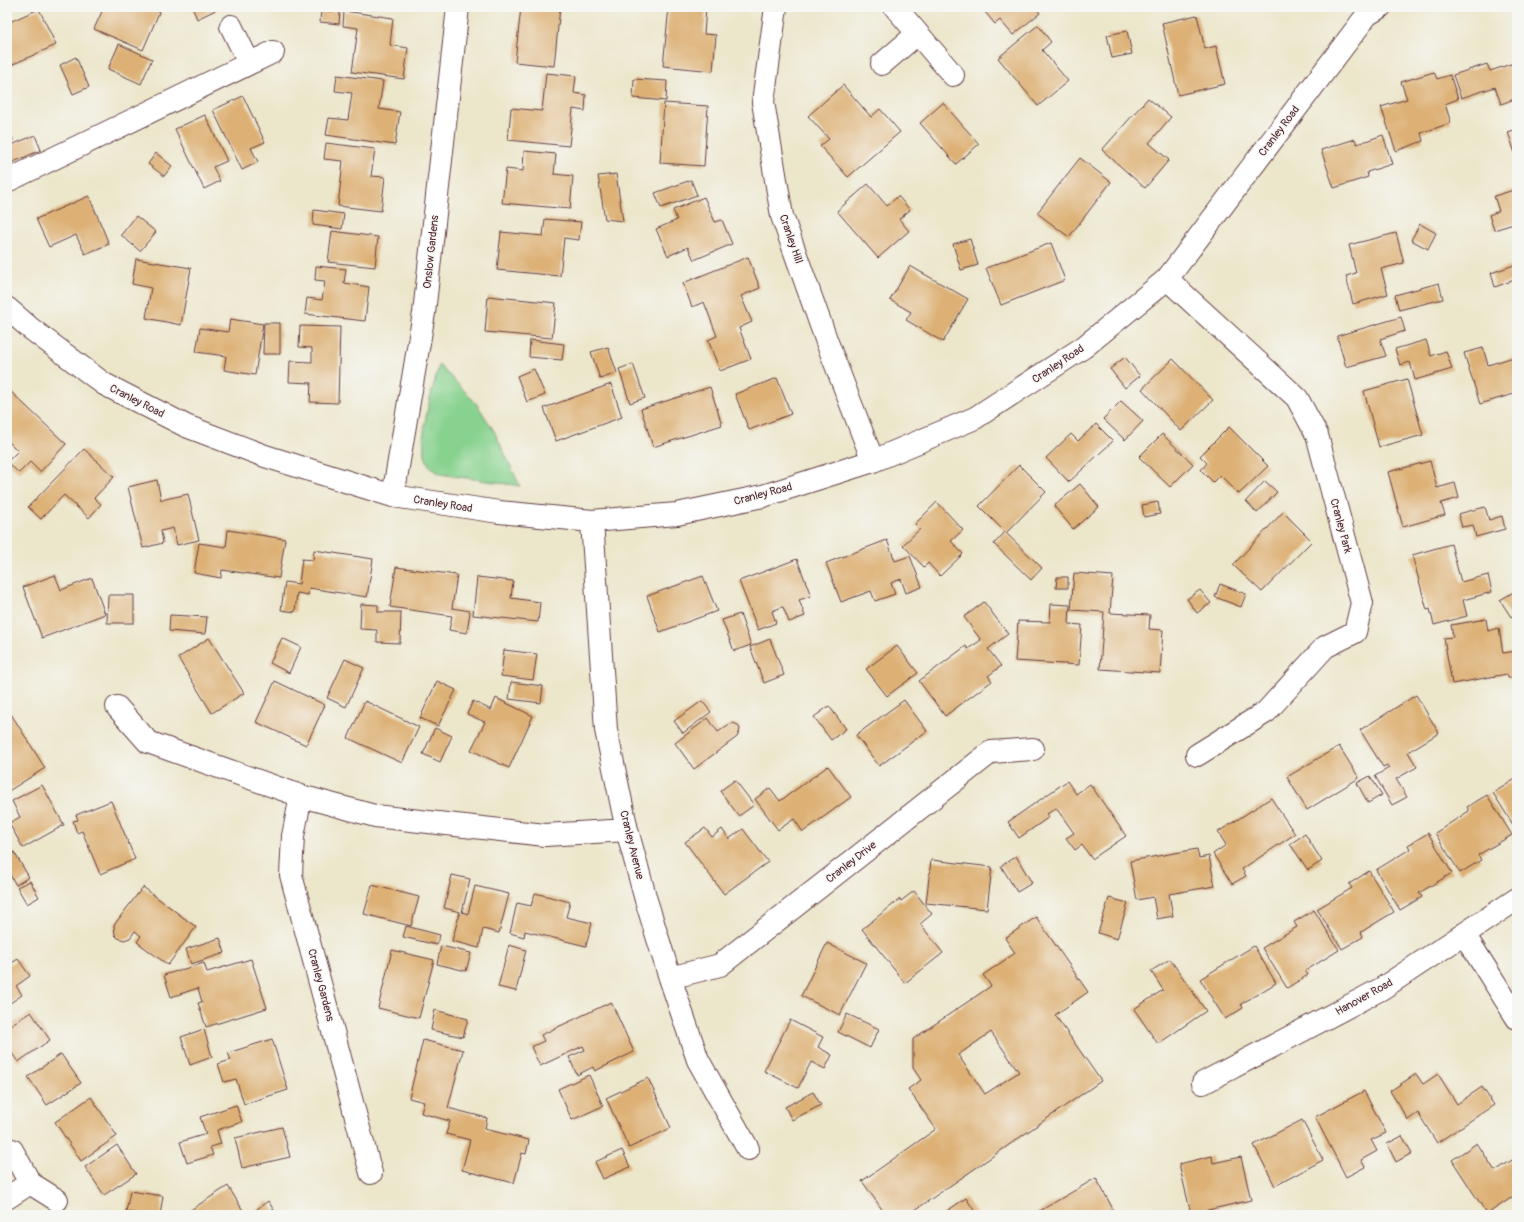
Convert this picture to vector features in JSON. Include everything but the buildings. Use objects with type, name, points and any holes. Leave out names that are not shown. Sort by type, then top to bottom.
[{"type":"street","name":"Onslow Gardens","points":[[393,496],[424,313],[458,7]]},
{"type":"street","name":"Cranley Hill","points":[[776,7],[763,102],[782,216],[873,461]]},
{"type":"street","points":[[895,7],[953,75]]},
{"type":"street","name":"Cranley Road","points":[[7,308],[30,328],[104,384],[186,426],[264,456],[393,496],[499,512],[592,521],[677,514],[763,496],[873,461],[975,418],[1084,347],[1167,279],[1369,10]]},
{"type":"street","points":[[231,26],[249,63]]},
{"type":"street","points":[[882,64],[917,34]]},
{"type":"street","points":[[7,181],[273,52]]},
{"type":"street","name":"Cranley Park","points":[[1167,279],[1297,398],[1317,435],[1362,603],[1355,632],[1325,647],[1266,712],[1197,755]]},
{"type":"street","name":"Cranley Avenue","points":[[592,521],[606,730],[627,830],[646,900],[670,978],[698,1060],[748,1149]]},
{"type":"street","points":[[118,707],[148,742],[301,796],[375,816],[545,834],[627,830]]},
{"type":"street","name":"Cranley Drive","points":[[670,978],[720,965],[991,752],[1032,749]]},
{"type":"street","name":"Cranley Gardens","points":[[301,796],[293,836],[291,875],[372,1173]]},
{"type":"street","name":"Hanover Road","points":[[1203,1083],[1381,989],[1517,899]]},
{"type":"street","points":[[1464,934],[1517,1018]]},
{"type":"street","points":[[12,1150],[30,1183],[57,1200]]},
{"type":"street","points":[[7,1198],[30,1183]]},
{"type":"green space","points":[[439,365],[476,403],[494,431],[520,486],[440,474],[432,469],[426,460],[424,433],[429,403]]}]
